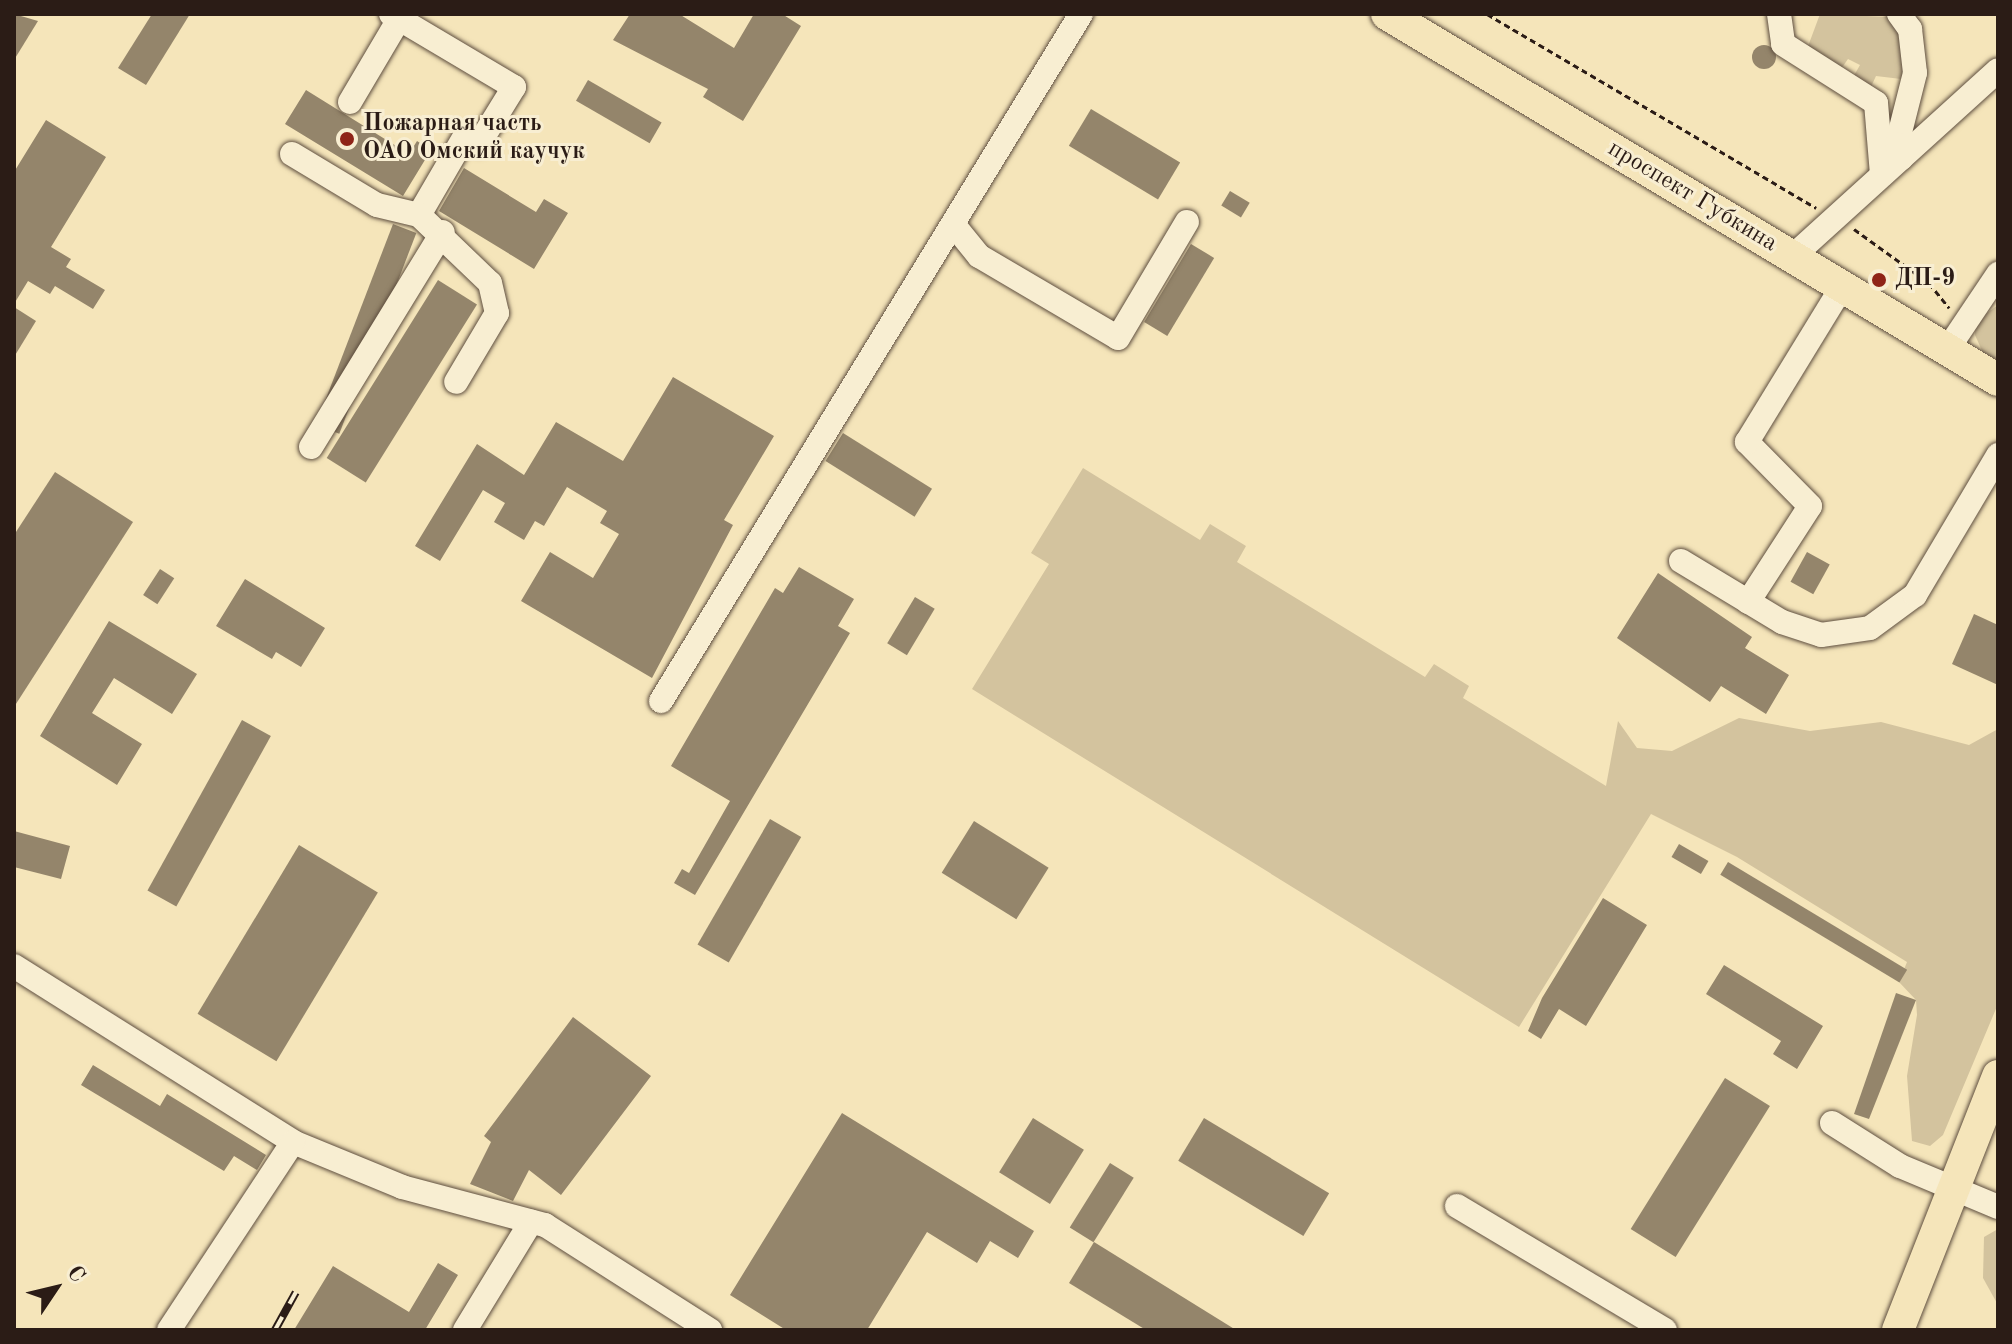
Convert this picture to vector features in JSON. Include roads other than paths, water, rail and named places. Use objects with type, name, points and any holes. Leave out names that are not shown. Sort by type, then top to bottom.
[{"type":"main road","name":"проспект Губкина","points":[[1387,14],[1842,287],[1955,336],[1998,380]]},
{"type":"main road","points":[[1898,1330],[1998,1076]]},
{"type":"street","points":[[661,701],[1081,14]]},
{"type":"street","points":[[1779,14],[1783,44],[1876,103],[1882,175]]},
{"type":"street","points":[[1899,14],[1910,29],[1915,73],[1897,144],[1901,158]]},
{"type":"street","points":[[350,102],[398,16],[514,87],[479,144],[465,136],[419,215]]},
{"type":"street","points":[[1792,257],[1998,70]]},
{"type":"street","points":[[292,154],[377,205],[419,215],[443,232],[490,283],[497,313],[456,382]]},
{"type":"street","points":[[953,224],[979,256],[1118,338],[1187,222]]},
{"type":"street","points":[[311,447],[443,232]]},
{"type":"street","points":[[1955,336],[1998,274]]},
{"type":"street","points":[[1748,602],[1810,506],[1747,442],[1842,287]]},
{"type":"street","points":[[1681,561],[1748,602],[1821,635],[1870,628],[1897,613],[1998,455]]},
{"type":"street","points":[[14,966],[293,1142],[402,1187],[531,1222],[710,1330]]},
{"type":"street","points":[[1832,1123],[1952,1191],[1998,1207]]},
{"type":"street","points":[[169,1330],[293,1142]]},
{"type":"street","points":[[1457,1206],[1664,1330]]},
{"type":"street","points":[[465,1330],[531,1222]]},
{"type":"railway","points":[[275,1330],[296,1292]]},
{"type":"place","name":"Пожарная часть ОАО Омский каучук","points":[[347,139]]},
{"type":"place","name":"ДП-9","points":[[1879,280]]}]
